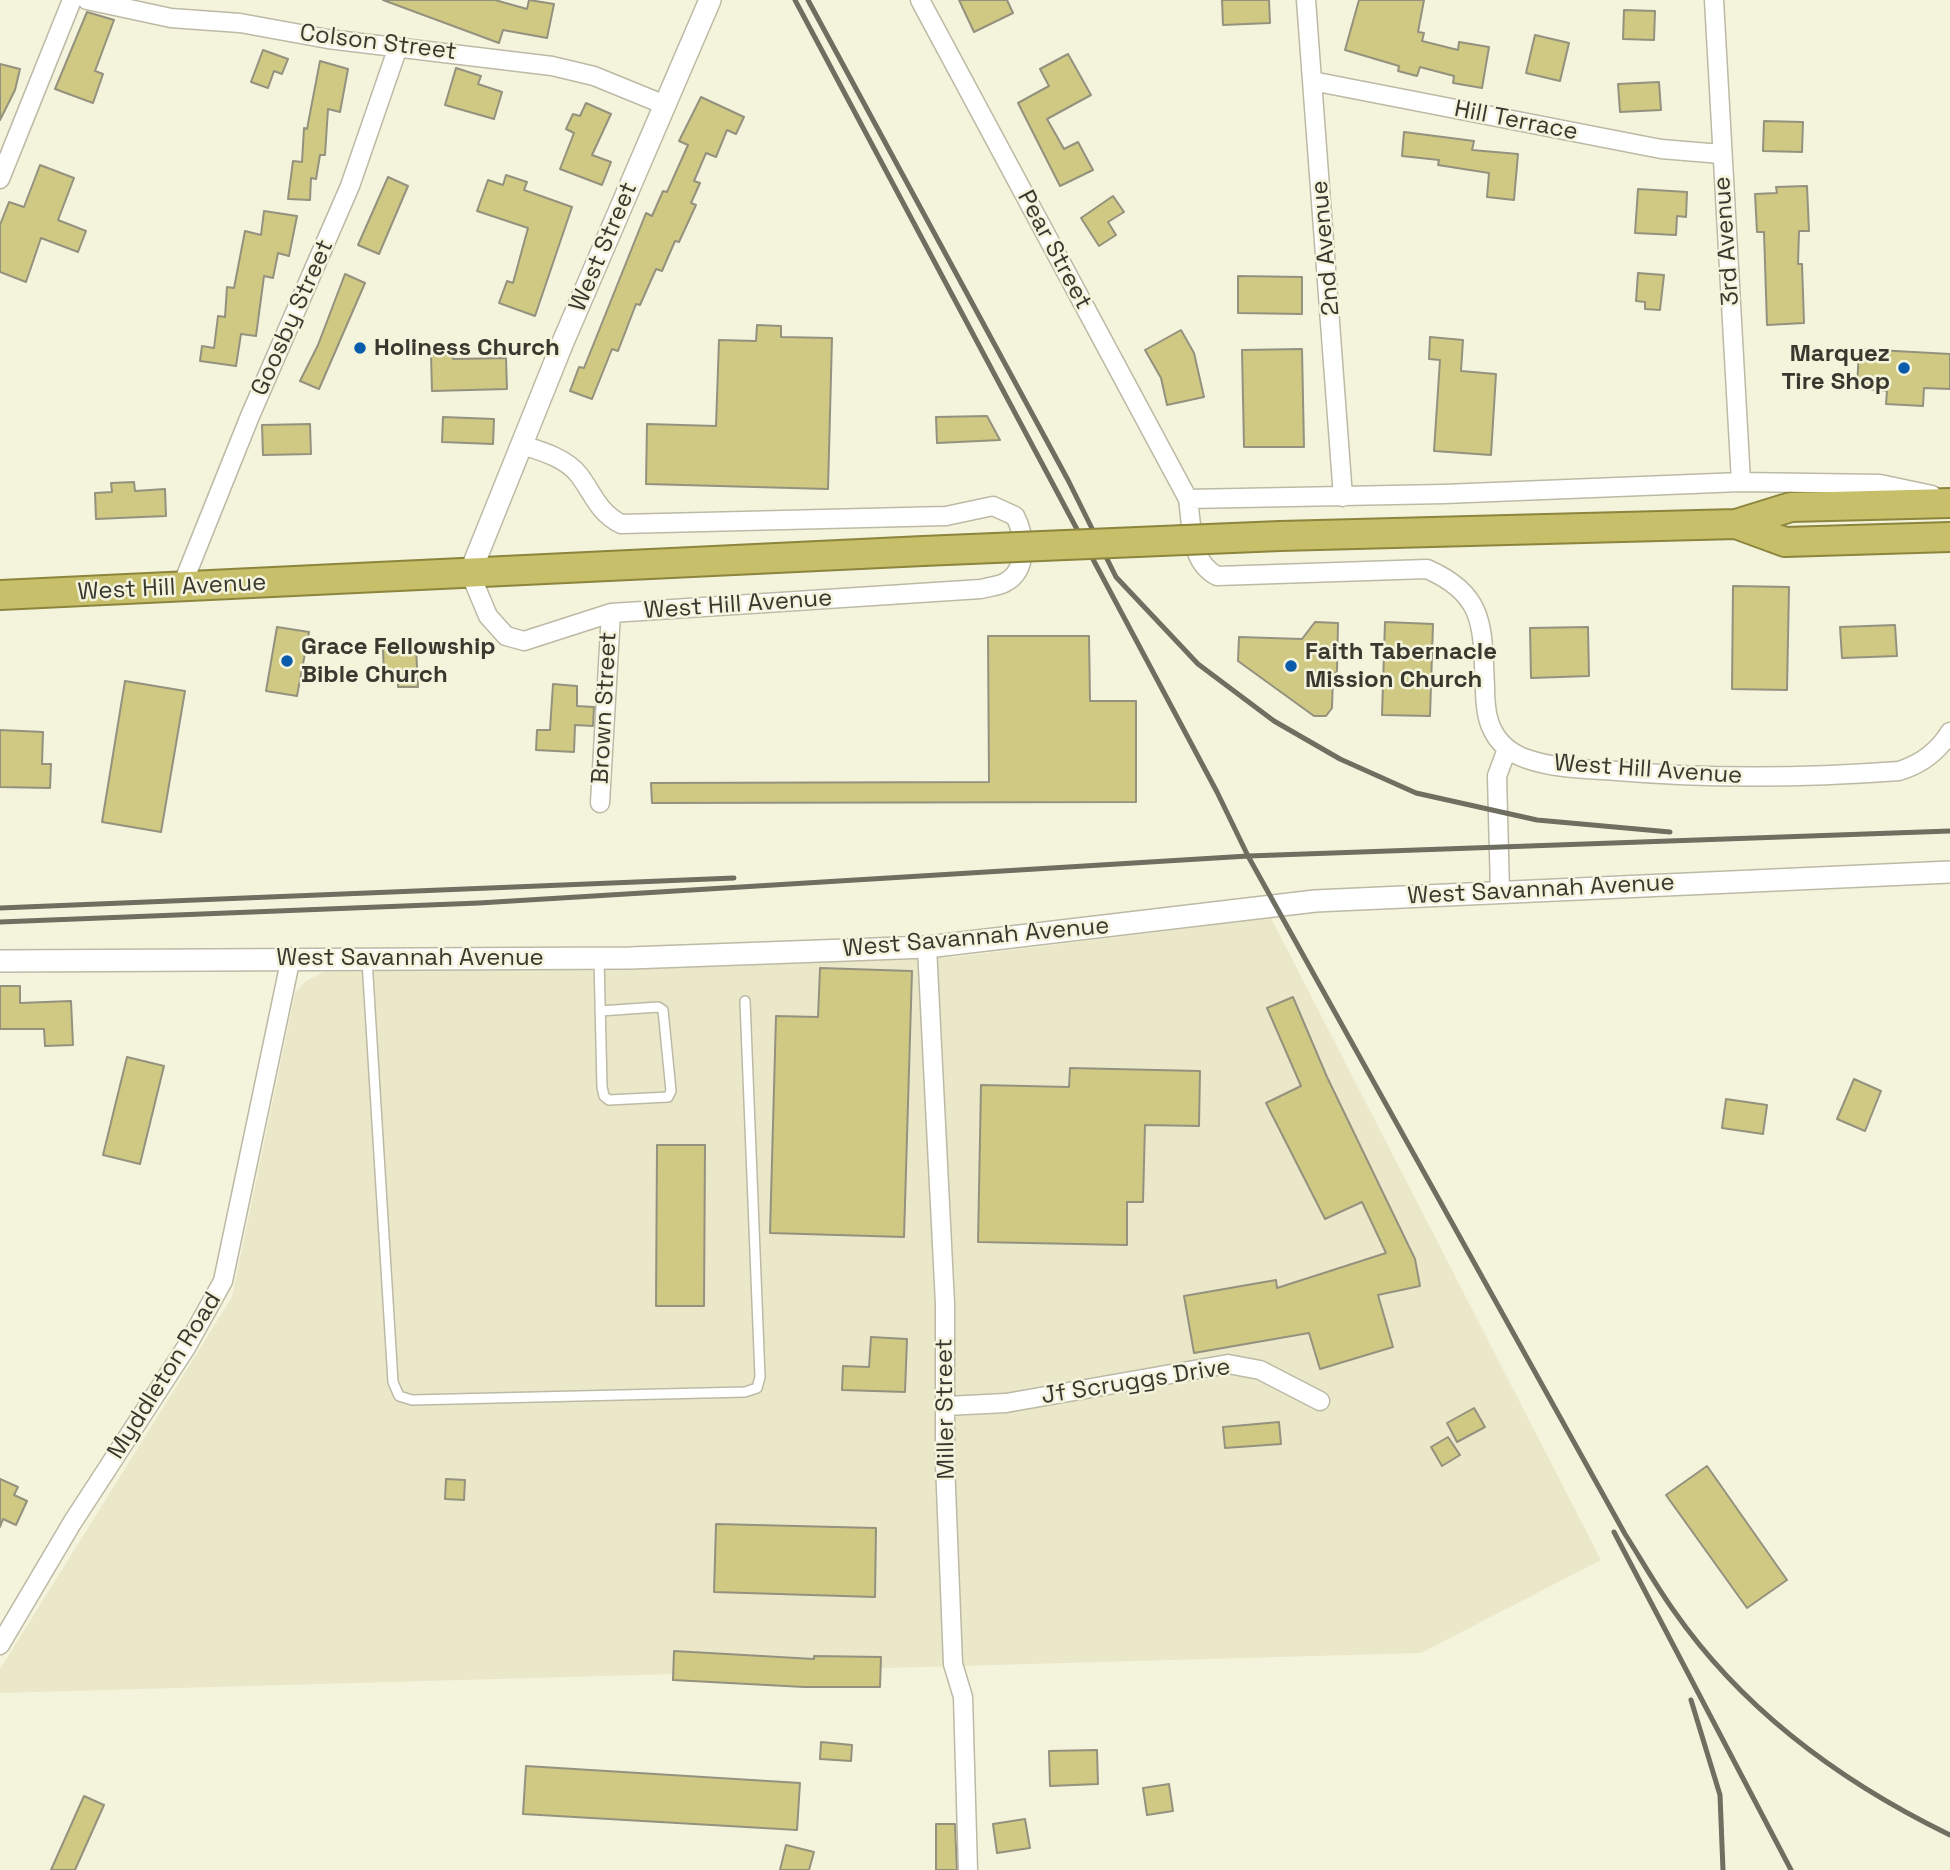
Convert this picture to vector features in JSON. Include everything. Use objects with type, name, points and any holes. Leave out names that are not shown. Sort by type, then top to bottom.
[{"type":"highway","name":"West Hill Avenue","points":[[0,595],[1280,536],[1736,524],[1791,507],[1950,501]]},
{"type":"highway","name":"West Hill Avenue","points":[[1736,524],[1785,542],[1950,537]]},
{"type":"street","points":[[0,179],[72,0]]},
{"type":"street","name":"Colson Street","points":[[87,0],[171,18],[240,23],[328,39],[552,66],[594,76],[665,105]]},
{"type":"street","name":"West Street","points":[[470,573],[710,0]]},
{"type":"street","name":"Pear Street","points":[[920,0],[1188,499]]},
{"type":"street","name":"2nd Avenue","points":[[1306,0],[1343,497]]},
{"type":"street","name":"3rd Avenue","points":[[1714,0],[1721,155],[1738,389],[1741,482]]},
{"type":"street","name":"Goosby Street","points":[[181,587],[250,416],[351,186],[398,47]]},
{"type":"street","name":"Hill Terrace","points":[[1312,81],[1661,149],[1721,155]]},
{"type":"street","name":"West Hill Avenue","points":[[470,573],[488,616],[506,636],[524,641],[611,613],[981,589],[1006,583],[1017,571],[1022,557],[1024,534],[1015,516],[993,506],[946,516],[621,524],[605,516],[579,475],[568,465],[522,445]]},
{"type":"street","name":"West Hill Avenue","points":[[1188,499],[1343,497],[1741,482],[1880,484],[1950,501]]},
{"type":"street","points":[[1188,499],[1196,554],[1203,569],[1217,576],[1427,569],[1450,579],[1466,593],[1478,614],[1485,700],[1492,729],[1507,749],[1497,776],[1500,892]]},
{"type":"street","name":"Brown Street","points":[[600,803],[611,613]]},
{"type":"street","name":"West Hill Avenue","points":[[1507,749],[1527,759],[1556,766],[1649,774],[1729,779],[1845,775],[1899,771],[1915,766],[1934,754],[1950,732]]},
{"type":"street","name":"West Savannah Avenue","points":[[0,961],[291,957],[598,958],[927,947],[1315,901],[1950,872]]},
{"type":"street","name":"Miller Street","points":[[927,947],[946,1304],[953,1664],[963,1697],[968,1870]]},
{"type":"street","name":"Myddleton Road","points":[[0,1645],[72,1523],[187,1346],[223,1281],[291,957]]},
{"type":"street","name":"Jf Scruggs Drive","points":[[946,1406],[1006,1403],[1228,1364],[1260,1370],[1320,1401]]},
{"type":"lane","points":[[367,958],[393,1382],[399,1396],[412,1400],[745,1392],[757,1388],[760,1377],[745,1001]]},
{"type":"lane","points":[[598,958],[600,1011],[604,1096],[609,1100],[668,1097],[671,1091],[663,1010],[658,1007],[600,1011]]},
{"type":"shaded area","points":[[1271,918],[1601,1560],[1421,1653],[0,1693],[0,1669],[232,1297],[295,993],[306,981],[325,971],[955,957]]},
{"type":"building","points":[[383,0],[495,0],[527,9],[529,0],[554,4],[547,38],[503,30],[499,43]]},
{"type":"building","points":[[959,0],[1007,0],[1013,13],[974,32]]},
{"type":"building","points":[[1222,0],[1269,0],[1270,23],[1223,25]]},
{"type":"building","points":[[1359,0],[1424,0],[1418,32],[1424,33],[1422,41],[1458,50],[1459,42],[1489,47],[1482,88],[1453,83],[1454,76],[1420,67],[1417,76],[1398,71],[1399,66],[1345,50]]},
{"type":"building","points":[[1624,10],[1655,11],[1654,40],[1623,39]]},
{"type":"building","points":[[87,12],[114,20],[95,71],[103,74],[93,103],[55,89]]},
{"type":"building","points":[[1535,35],[1569,43],[1560,81],[1526,73]]},
{"type":"building","points":[[263,50],[288,59],[282,74],[274,71],[268,88],[251,82]]},
{"type":"building","points":[[1068,54],[1091,95],[1047,119],[1064,149],[1078,142],[1093,170],[1060,186],[1018,103],[1049,86],[1040,69]]},
{"type":"building","points":[[320,61],[348,69],[340,112],[328,109],[325,155],[320,155],[316,179],[311,178],[310,200],[288,199],[293,161],[302,162],[304,128],[307,129]]},
{"type":"building","points":[[0,64],[20,69],[15,90],[0,120]]},
{"type":"building","points":[[456,68],[481,76],[478,84],[502,92],[494,119],[445,105]]},
{"type":"building","points":[[1659,82],[1661,110],[1620,112],[1618,84]]},
{"type":"building","points":[[701,97],[744,117],[736,134],[727,130],[716,157],[706,153],[694,181],[700,183],[691,203],[696,205],[679,242],[675,241],[662,271],[656,269],[640,305],[636,304],[618,351],[612,349],[592,399],[570,391],[579,367],[584,368],[646,213],[652,216],[663,191],[667,192],[688,145],[679,141]]},
{"type":"building","points":[[586,103],[611,114],[592,155],[611,162],[602,185],[560,169],[574,133],[566,129],[573,114],[580,116]]},
{"type":"building","points":[[1764,121],[1803,122],[1802,152],[1763,151]]},
{"type":"building","points":[[1404,132],[1474,141],[1472,150],[1518,154],[1514,200],[1487,197],[1489,173],[1438,165],[1439,160],[1402,156]]},
{"type":"building","points":[[40,165],[74,178],[58,220],[86,231],[78,252],[41,238],[26,282],[0,272],[0,225],[9,202],[24,207]]},
{"type":"building","points":[[506,175],[527,182],[524,190],[572,207],[535,316],[499,303],[507,281],[513,283],[528,228],[477,211],[488,180],[503,185]]},
{"type":"building","points":[[388,177],[408,186],[379,254],[358,245]]},
{"type":"building","points":[[1807,186],[1809,231],[1799,231],[1798,264],[1802,264],[1804,323],[1767,325],[1764,232],[1757,232],[1755,194],[1777,193],[1776,187]]},
{"type":"building","points":[[1638,189],[1687,192],[1686,217],[1677,216],[1676,235],[1635,233]]},
{"type":"building","points":[[1113,196],[1124,212],[1108,222],[1116,235],[1099,246],[1081,218]]},
{"type":"building","points":[[264,211],[297,216],[289,256],[278,253],[273,278],[264,276],[256,336],[241,334],[236,366],[200,361],[202,346],[214,348],[218,316],[225,317],[227,287],[234,288],[245,231],[261,235]]},
{"type":"building","points":[[1638,273],[1664,275],[1660,310],[1645,309],[1645,302],[1636,301]]},
{"type":"building","points":[[345,274],[365,283],[319,389],[300,381],[318,345]]},
{"type":"building","points":[[1238,276],[1302,277],[1302,314],[1238,313]]},
{"type":"building","points":[[757,325],[781,326],[781,337],[832,338],[828,489],[646,484],[647,424],[716,426],[719,340],[756,341]]},
{"type":"building","points":[[1181,330],[1194,353],[1204,397],[1167,405],[1161,378],[1145,350]]},
{"type":"building","points":[[1430,337],[1463,340],[1461,371],[1496,374],[1491,455],[1434,451],[1440,360],[1429,359]]},
{"type":"building","points":[[1302,349],[1304,447],[1244,447],[1242,350]]},
{"type":"building","name":"Marquez Tire Shop","points":[[1859,349],[1950,354],[1950,389],[1924,388],[1923,406],[1886,404],[1887,391],[1857,388]]},
{"type":"building","points":[[452,354],[453,359],[506,358],[507,389],[432,391],[431,355]]},
{"type":"building","points":[[987,416],[1000,440],[937,443],[936,417]]},
{"type":"building","points":[[443,417],[494,419],[493,444],[442,442]]},
{"type":"building","points":[[310,424],[311,454],[263,455],[262,425]]},
{"type":"building","points":[[134,482],[135,491],[165,489],[166,516],[96,519],[95,493],[112,492],[111,483]]},
{"type":"building","points":[[1733,586],[1789,587],[1787,690],[1732,689]]},
{"type":"building","name":"Faith Tabernacle Mission Church","points":[[1315,622],[1338,623],[1337,671],[1333,676],[1332,708],[1326,716],[1314,716],[1238,661],[1239,637],[1302,639]]},
{"type":"building","points":[[1385,622],[1433,624],[1430,716],[1382,715]]},
{"type":"building","points":[[1895,625],[1897,656],[1842,658],[1840,627]]},
{"type":"building","name":"Grace Fellowship Bible Church","points":[[277,627],[309,632],[297,696],[266,691]]},
{"type":"building","points":[[1588,627],[1589,676],[1531,678],[1530,628]]},
{"type":"building","points":[[988,636],[1089,636],[1090,701],[1136,701],[1136,802],[652,803],[651,783],[989,782]]},
{"type":"building","points":[[416,647],[418,687],[398,687],[398,673],[384,674],[383,649]]},
{"type":"building","points":[[125,681],[185,691],[161,832],[102,822]]},
{"type":"building","points":[[553,684],[577,686],[577,706],[594,707],[593,726],[575,725],[574,752],[536,750],[537,730],[550,730]]},
{"type":"building","points":[[0,730],[43,732],[42,764],[51,764],[50,788],[0,787]]},
{"type":"building","points":[[820,968],[912,971],[904,1237],[770,1233],[776,1016],[818,1017]]},
{"type":"building","points":[[0,986],[20,986],[20,1003],[71,1001],[73,1045],[45,1046],[44,1029],[0,1029]]},
{"type":"building","points":[[1293,997],[1327,1077],[1415,1259],[1420,1286],[1378,1295],[1393,1347],[1320,1369],[1309,1333],[1194,1353],[1184,1296],[1276,1280],[1277,1288],[1386,1253],[1362,1202],[1325,1219],[1266,1103],[1301,1086],[1267,1008]]},
{"type":"building","points":[[127,1057],[164,1066],[140,1164],[103,1155]]},
{"type":"building","points":[[1070,1068],[1200,1071],[1199,1126],[1145,1125],[1143,1202],[1127,1202],[1127,1245],[978,1242],[981,1085],[1069,1087]]},
{"type":"building","points":[[1854,1079],[1881,1091],[1865,1131],[1837,1119]]},
{"type":"building","points":[[1726,1099],[1767,1105],[1763,1134],[1722,1128]]},
{"type":"building","points":[[657,1145],[705,1145],[704,1306],[656,1306]]},
{"type":"building","points":[[871,1337],[907,1339],[905,1392],[842,1390],[843,1366],[869,1367]]},
{"type":"building","points":[[1474,1408],[1485,1427],[1457,1442],[1447,1423]]},
{"type":"building","points":[[1279,1422],[1281,1444],[1225,1448],[1223,1427]]},
{"type":"building","points":[[1448,1437],[1460,1455],[1442,1466],[1431,1447]]},
{"type":"building","points":[[1707,1466],[1787,1580],[1747,1608],[1666,1495]]},
{"type":"building","points":[[0,1479],[18,1487],[14,1495],[27,1501],[16,1525],[3,1519],[0,1527]]},
{"type":"building","points":[[446,1479],[465,1480],[464,1500],[445,1499]]},
{"type":"building","points":[[716,1524],[876,1528],[875,1597],[714,1592]]},
{"type":"building","points":[[674,1651],[814,1659],[814,1656],[881,1657],[880,1687],[804,1687],[673,1680]]},
{"type":"building","points":[[821,1742],[852,1745],[851,1761],[820,1759]]},
{"type":"building","points":[[1097,1750],[1098,1784],[1050,1786],[1049,1751]]},
{"type":"building","points":[[526,1766],[800,1783],[797,1830],[523,1814]]},
{"type":"building","points":[[1169,1784],[1173,1811],[1147,1815],[1143,1788]]},
{"type":"building","points":[[84,1796],[104,1805],[75,1870],[51,1870]]},
{"type":"building","points":[[1025,1819],[1030,1848],[997,1853],[993,1824]]},
{"type":"building","points":[[936,1824],[955,1824],[957,1870],[936,1870]]},
{"type":"building","points":[[786,1845],[814,1852],[809,1870],[780,1870]]},
{"type":"railway","points":[[795,0],[1217,792],[1248,856],[1625,1534],[1655,1582],[1701,1647],[1763,1712],[1798,1741],[1871,1792],[1950,1835]]},
{"type":"railway","points":[[808,0],[1068,480],[1116,577],[1198,664],[1274,721],[1340,759],[1416,793],[1537,820],[1670,832]]},
{"type":"railway","points":[[0,922],[479,903],[1248,856],[1950,831]]},
{"type":"railway","points":[[0,908],[734,878]]},
{"type":"railway","points":[[1614,1532],[1791,1870]]},
{"type":"railway","points":[[1691,1700],[1720,1795],[1723,1870]]},
{"type":"place","name":"Holiness Church","points":[[360,348]]},
{"type":"place","name":"Marquez Tire Shop","points":[[1904,368]]},
{"type":"place","name":"Grace Fellowship Bible Church","points":[[287,661]]},
{"type":"place","name":"Faith Tabernacle Mission Church","points":[[1291,666]]}]
